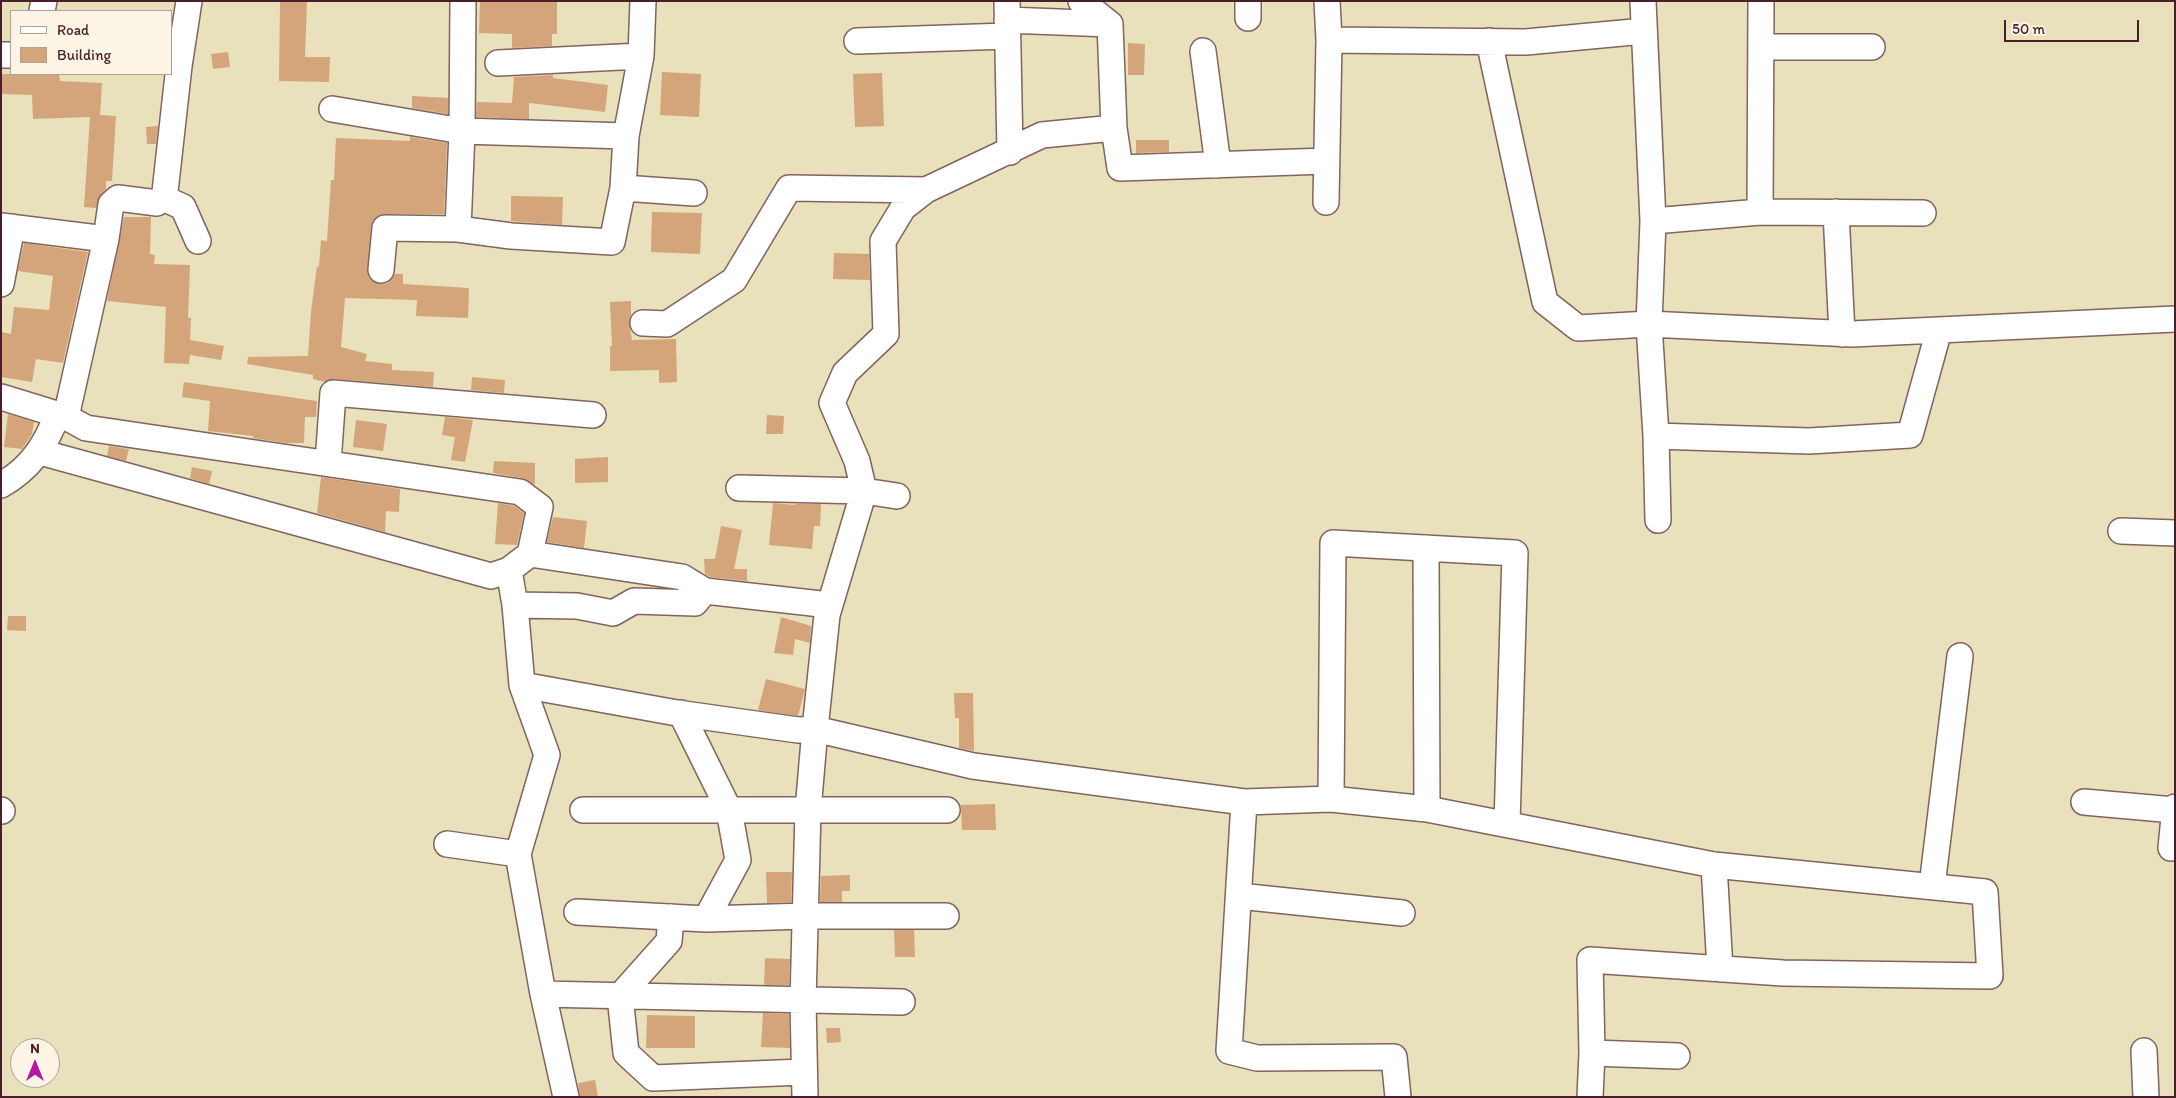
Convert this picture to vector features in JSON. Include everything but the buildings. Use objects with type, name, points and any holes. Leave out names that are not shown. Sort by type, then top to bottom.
[{"type":"street","points":[[1,485],[40,452],[62,416],[106,239],[111,204],[118,198],[157,203],[163,198],[175,66],[188,1]]},
{"type":"street","points":[[458,229],[462,131],[463,1]]},
{"type":"street","points":[[381,270],[385,228],[458,229],[511,236],[612,242],[624,188],[626,136],[641,56],[643,1]]},
{"type":"street","points":[[1082,1],[1110,24],[1114,128],[1120,168],[1326,161]]},
{"type":"street","points":[[1326,202],[1329,40],[1327,1]]},
{"type":"street","points":[[1643,1],[1653,220],[1649,324],[1656,436],[1658,520]]},
{"type":"street","points":[[1760,212],[1761,1]]},
{"type":"street","points":[[857,42],[1007,19],[1110,24]]},
{"type":"street","points":[[1007,19],[1010,152]]},
{"type":"street","points":[[1329,40],[1526,42],[1644,31]]},
{"type":"street","points":[[1489,42],[1545,302],[1578,328],[1649,324],[1842,334],[2175,319]]},
{"type":"street","points":[[1761,47],[1872,46]]},
{"type":"street","points":[[1203,51],[1218,165]]},
{"type":"street","points":[[498,63],[641,56]]},
{"type":"street","points":[[332,109],[462,131],[626,136]]},
{"type":"street","points":[[805,1097],[803,1001],[808,810],[815,729],[827,615],[864,491],[857,461],[832,403],[844,373],[886,334],[883,241],[903,208],[926,190],[1042,136],[1114,128]]},
{"type":"street","points":[[624,188],[694,193]]},
{"type":"street","points":[[643,323],[667,324],[734,280],[789,188],[926,190]]},
{"type":"street","points":[[163,198],[183,207],[198,241]]},
{"type":"street","points":[[1653,220],[1760,212],[1923,213]]},
{"type":"street","points":[[1836,212],[1842,334]]},
{"type":"street","points":[[1,284],[6,226],[106,239]]},
{"type":"street","points":[[1656,436],[1809,441],[1910,435],[1939,330]]},
{"type":"street","points":[[328,462],[333,393],[593,415]]},
{"type":"street","points":[[1,397],[62,416],[86,428],[328,462],[520,492],[540,507],[530,554],[509,570],[491,576],[40,452]]},
{"type":"street","points":[[739,488],[864,491],[897,496]]},
{"type":"street","points":[[2121,531],[2175,533]]},
{"type":"street","points":[[1331,799],[1333,543],[1515,553],[1507,824]]},
{"type":"street","points":[[1426,548],[1427,809]]},
{"type":"street","points":[[530,554],[682,577],[705,590],[830,605]]},
{"type":"street","points":[[509,570],[515,604],[522,685],[547,755],[518,854],[543,994],[566,1097]]},
{"type":"street","points":[[515,604],[577,606],[613,613],[634,601],[695,603],[705,590]]},
{"type":"street","points":[[1932,886],[1960,656]]},
{"type":"street","points":[[522,685],[681,714],[798,730],[815,729],[973,766],[1244,802],[1331,799],[1427,809],[1714,865],[1985,892],[1990,976],[1783,973],[1590,960],[1592,1053],[1590,1097]]},
{"type":"street","points":[[681,714],[729,810],[738,860],[706,919]]},
{"type":"street","points":[[1244,802],[1229,1051],[1257,1058],[1394,1057],[1398,1097]]},
{"type":"street","points":[[2084,802],[2175,809],[2171,848]]},
{"type":"street","points":[[583,810],[947,810]]},
{"type":"street","points":[[447,844],[518,854]]},
{"type":"street","points":[[1714,865],[1720,969]]},
{"type":"street","points":[[1239,896],[1402,913]]},
{"type":"street","points":[[577,912],[706,919],[806,916],[946,916]]},
{"type":"street","points":[[671,917],[669,941],[620,996],[626,1053],[653,1078],[803,1072]]},
{"type":"street","points":[[543,994],[902,1002]]},
{"type":"street","points":[[2144,1051],[2146,1097]]},
{"type":"street","points":[[1592,1053],[1677,1056]]}]
